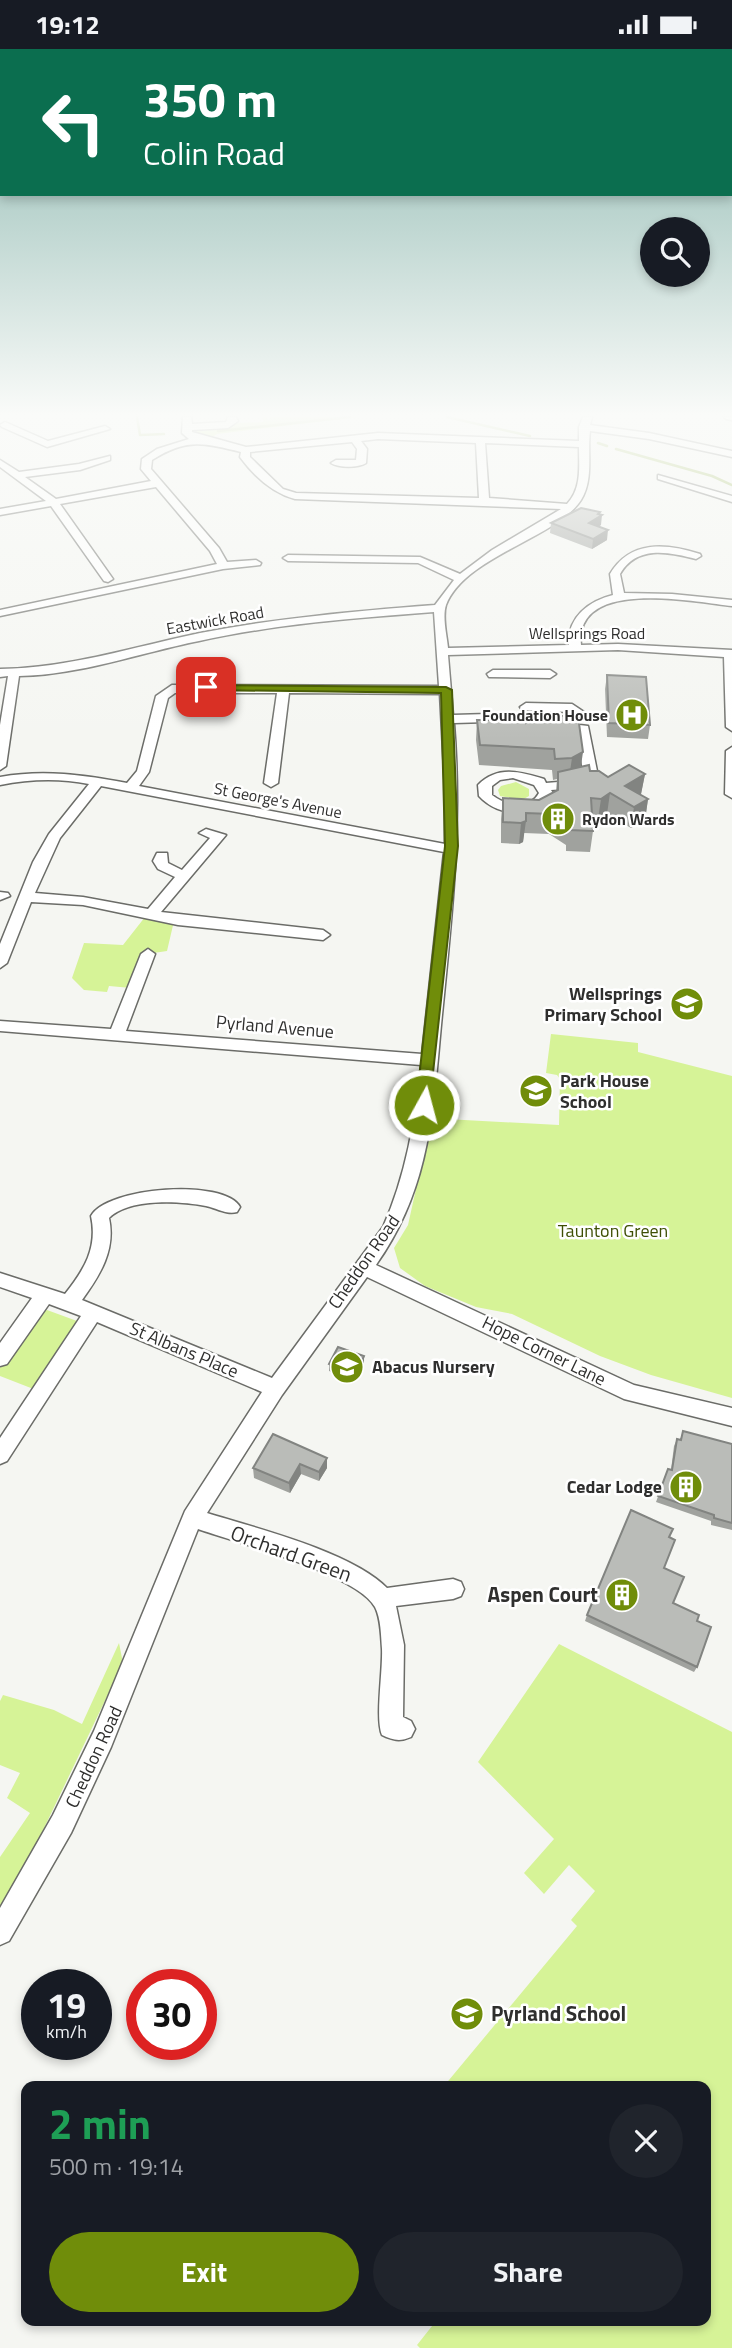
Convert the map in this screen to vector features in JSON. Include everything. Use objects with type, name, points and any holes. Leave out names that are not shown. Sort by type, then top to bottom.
[{"type":"street","points":[[71,524],[109,573]]},
{"type":"street","points":[[194,524],[215,550],[223,566]]},
{"type":"street","points":[[439,608],[446,594],[462,579],[542,524]]},
{"type":"street","points":[[620,597],[615,575],[623,562],[644,550],[691,552]]},
{"type":"street","points":[[288,558],[420,560],[462,579]]},
{"type":"street","points":[[0,613],[223,566],[256,563]]},
{"type":"street","points":[[575,647],[573,638],[578,621],[605,601],[620,597],[732,603]]},
{"type":"street","name":"Cheddon Road","points":[[0,1932],[62,1824],[103,1739],[192,1518],[275,1389],[390,1231],[410,1185],[430,1060],[451,849],[449,719],[439,608]]},
{"type":"street","name":"Eastwick Road","points":[[0,673],[67,669],[227,632],[439,608]]},
{"type":"street","name":"Wellsprings Road","points":[[441,652],[575,647],[731,653]]},
{"type":"street","points":[[731,653],[732,727]]},
{"type":"street","points":[[0,766],[14,673]]},
{"type":"street","points":[[493,674],[521,674],[523,684],[549,679]]},
{"type":"street","points":[[130,788],[143,772],[162,696],[180,687],[446,690]]},
{"type":"street","points":[[271,783],[284,688]]},
{"type":"street","points":[[526,723],[525,701],[572,708],[581,714]]},
{"type":"street","points":[[449,719],[488,718],[581,727],[586,733],[591,771],[588,776],[575,784],[544,787]]},
{"type":"street","points":[[732,751],[732,794]]},
{"type":"street","name":"St George's Avenue","points":[[1,778],[50,775],[98,781],[451,849]]},
{"type":"street","points":[[0,963],[25,897],[54,837],[98,781]]},
{"type":"street","points":[[152,914],[182,875],[204,857],[212,834]]},
{"type":"street","points":[[162,856],[160,861],[163,866],[182,875]]},
{"type":"street","points":[[25,897],[83,901],[189,921],[247,925],[306,940],[323,935]]},
{"type":"street","points":[[117,1033],[148,954]]},
{"type":"street","name":"Pyrland Avenue","points":[[0,1026],[117,1033],[430,1060]]},
{"type":"street","points":[[69,1303],[99,1258],[105,1238],[100,1216],[106,1207],[128,1199],[208,1199],[231,1207]]},
{"type":"street","name":"Hope Corner Lane","points":[[363,1267],[631,1392],[732,1417]]},
{"type":"street","name":"St Albans Place","points":[[0,1280],[69,1303],[202,1356],[275,1389]]},
{"type":"street","points":[[0,1358],[45,1295]]},
{"type":"street","points":[[0,1455],[93,1313]]},
{"type":"street","name":"Orchard Green","points":[[192,1518],[323,1563],[360,1579],[383,1600]]},
{"type":"street","points":[[390,1727],[394,1687],[393,1647],[383,1600],[398,1595],[453,1589]]},
{"type":"green space","points":[[516,782],[529,789],[529,796],[522,800],[500,796],[498,790],[501,786]]},
{"type":"green space","points":[[145,917],[174,921],[167,951],[147,954],[131,988],[109,986],[107,992],[84,990],[72,978],[84,943],[123,945]]},
{"type":"green space","name":"Taunton Green","points":[[551,1034],[638,1043],[638,1052],[732,1076],[732,1398],[651,1375],[600,1356],[512,1314],[476,1307],[425,1286],[400,1268],[394,1248],[408,1225],[430,1126],[446,1119],[559,1125],[560,1079],[557,1075],[546,1073]]},
{"type":"green space","points":[[47,1310],[77,1321],[36,1390],[0,1376],[0,1368],[38,1315]]},
{"type":"green space","points":[[119,1643],[123,1663],[14,1891],[0,1910],[0,1857],[30,1813],[7,1798],[20,1773],[0,1765],[0,1701],[3,1695],[54,1710],[82,1724]]},
{"type":"green space","points":[[559,1644],[732,1732],[732,2348],[420,2348],[417,2345],[432,2326],[711,2326],[711,2081],[448,2081],[577,1926],[571,1920],[595,1891],[569,1865],[544,1894],[524,1873],[554,1839],[478,1762]]},
{"type":"building","points":[[554,524],[592,524],[608,530],[593,539]]},
{"type":"building","points":[[607,675],[646,677],[650,725],[609,723]]},
{"type":"building","points":[[543,712],[554,716],[578,716],[583,752],[572,758],[555,759],[554,749],[480,745],[477,720],[498,720],[497,716],[524,716],[526,723]]},
{"type":"building","points":[[589,765],[590,771],[599,771],[608,777],[629,765],[645,774],[625,786],[648,799],[634,807],[610,793],[601,799],[591,798],[593,831],[569,830],[568,824],[551,814],[526,813],[526,821],[521,823],[503,822],[503,798],[539,800],[558,790],[558,772]]},
{"type":"building","points":[[338,1347],[364,1356],[356,1374],[329,1364]]},
{"type":"building","name":"Cedar Lodge","points":[[683,1431],[732,1444],[732,1523],[658,1496],[668,1469],[672,1470],[677,1439],[681,1440]]},
{"type":"building","points":[[273,1434],[327,1458],[319,1472],[300,1464],[289,1483],[253,1468]]},
{"type":"building","name":"Aspen Court","points":[[631,1510],[673,1529],[669,1537],[675,1540],[664,1568],[684,1577],[673,1603],[699,1615],[697,1621],[711,1627],[697,1667],[587,1615]]},
{"type":"place","name":"Foundation House","points":[[632,715]]},
{"type":"place","name":"Rydon Wards","points":[[558,819]]},
{"type":"place","name":"Wellsprings Primary School","points":[[687,1004]]},
{"type":"place","name":"Park House School","points":[[536,1091]]},
{"type":"place","name":"Abacus Nursery","points":[[347,1367]]},
{"type":"place","name":"Cedar Lodge","points":[[686,1487]]},
{"type":"place","name":"Aspen Court","points":[[622,1595]]},
{"type":"place","name":"Pyrland School","points":[[467,2014]]},
{"type":"route","points":[[206,687],[446,690],[452,781],[452,846],[424,1105]]}]
